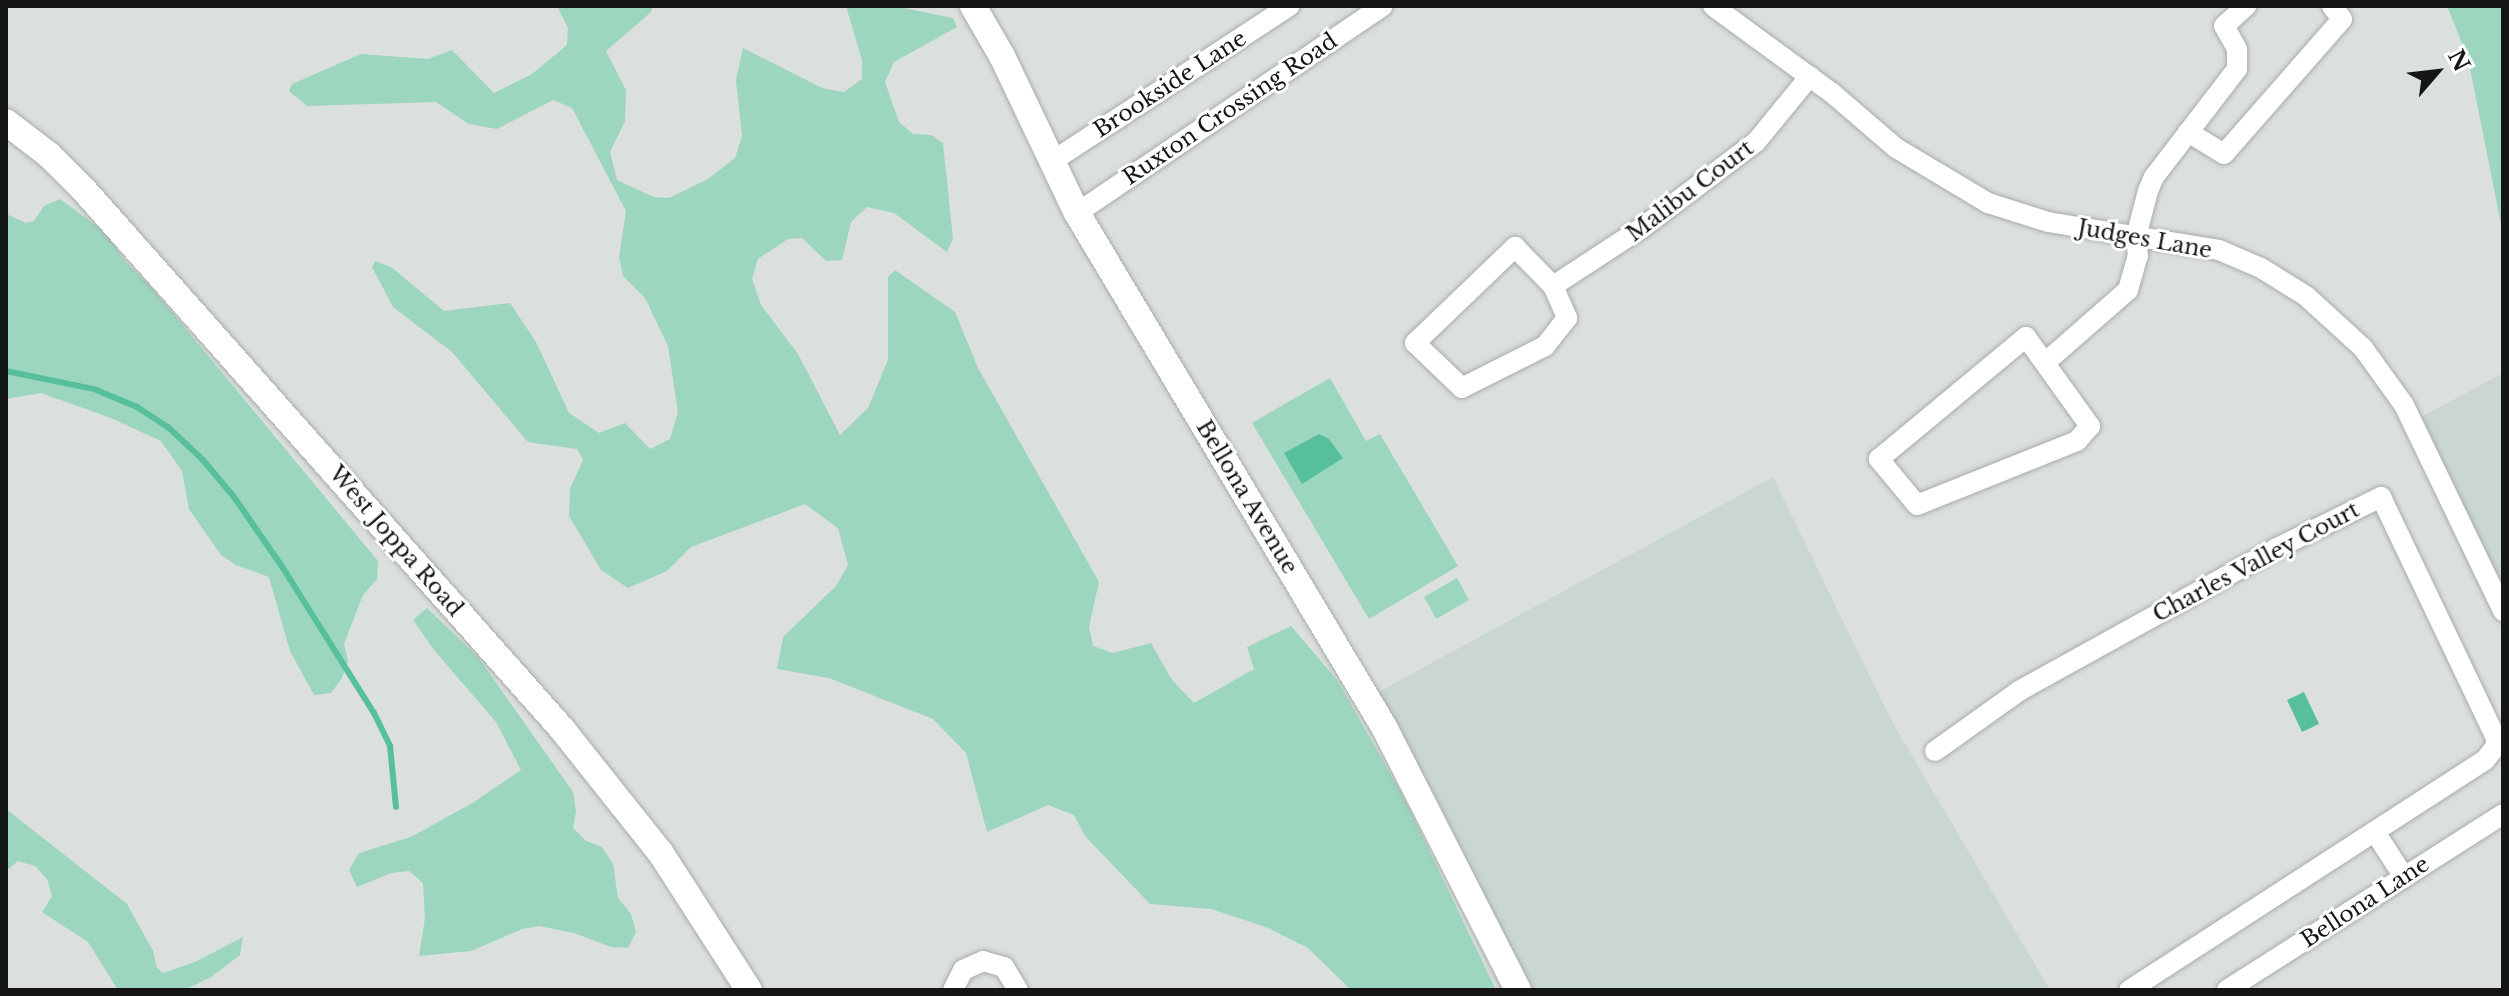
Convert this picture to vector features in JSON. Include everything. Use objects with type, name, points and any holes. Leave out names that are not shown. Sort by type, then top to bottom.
[{"type":"street","name":"Bellona Avenue","points":[[973,6],[1002,56],[1077,213],[1384,727],[1518,990]]},
{"type":"street","name":"Brookside Lane","points":[[1051,162],[1289,6]]},
{"type":"street","name":"Ruxton Crossing Road","points":[[1077,213],[1383,6]]},
{"type":"street","name":"Judges Lane","points":[[1713,6],[1810,76],[1896,148],[1988,203],[2048,222],[2209,248],[2261,268],[2306,296],[2363,348],[2404,405],[2503,611]]},
{"type":"street","points":[[2047,361],[2128,290],[2138,256],[2136,237],[2154,177],[2237,69],[2237,49],[2224,26],[2246,6]]},
{"type":"street","points":[[2188,132],[2224,154],[2342,19],[2332,6]]},
{"type":"street","name":"Malibu Court","points":[[1553,286],[1643,227],[1756,142],[1810,76]]},
{"type":"street","name":"West Joppa Road","points":[[6,122],[49,155],[84,190],[562,729],[667,862],[749,990]]},
{"type":"street","points":[[1515,247],[1553,286],[1567,318],[1545,346],[1462,388],[1415,343],[1515,247]]},
{"type":"street","points":[[2026,337],[2047,361],[2090,426],[2077,441],[1917,505],[1879,459],[2026,337]]},
{"type":"street","name":"Charles Valley Court","points":[[1935,751],[2019,691],[2277,548],[2381,497],[2496,738],[2496,746],[2485,760],[2129,990]]},
{"type":"street","name":"Bellona Lane","points":[[2227,990],[2503,814]]},
{"type":"street","points":[[2375,832],[2404,877]]},
{"type":"street","points":[[953,990],[963,970],[983,961],[1004,967],[1018,990]]},
{"type":"shaded area","points":[[557,6],[653,6],[651,12],[606,51],[626,90],[625,121],[610,152],[617,180],[654,197],[669,198],[708,179],[735,158],[742,136],[736,80],[743,48],[822,88],[844,92],[862,79],[862,60],[846,6],[894,6],[953,18],[957,27],[894,62],[885,82],[899,122],[913,134],[931,135],[943,143],[953,239],[947,252],[894,213],[867,207],[851,222],[842,260],[826,261],[802,238],[788,239],[758,259],[752,279],[761,305],[798,354],[840,435],[868,408],[888,360],[888,277],[895,270],[955,312],[978,368],[1099,582],[1089,627],[1093,646],[1113,653],[1151,643],[1172,680],[1194,703],[1254,669],[1247,647],[1291,626],[1337,680],[1403,796],[1496,990],[1351,990],[1308,948],[1266,927],[1211,909],[1150,904],[1085,836],[1074,815],[1048,805],[987,832],[966,753],[933,719],[829,678],[777,669],[783,637],[836,586],[848,565],[838,528],[805,504],[691,547],[667,571],[628,588],[601,570],[569,516],[570,489],[583,460],[577,449],[528,442],[452,352],[393,307],[372,267],[375,261],[391,267],[444,311],[510,303],[536,342],[569,413],[599,433],[625,423],[650,449],[670,439],[678,412],[668,346],[645,298],[623,276],[619,257],[626,211],[572,108],[553,100],[497,129],[469,124],[436,102],[307,106],[289,91],[292,84],[361,54],[428,59],[452,50],[494,93],[532,74],[567,45],[568,28]]},
{"type":"shaded area","points":[[2447,6],[2503,6],[2503,234],[2468,58]]},
{"type":"shaded area","points":[[60,199],[105,232],[125,261],[152,288],[378,561],[377,579],[363,595],[344,644],[348,661],[342,678],[331,693],[314,695],[290,651],[269,577],[236,565],[221,555],[189,509],[182,471],[161,441],[111,418],[41,393],[6,399],[6,214],[26,223],[34,221],[44,206]]},
{"type":"shaded area","points":[[2503,373],[2503,611],[2414,421]]},
{"type":"shaded area","points":[[1330,378],[1366,441],[1380,434],[1458,566],[1369,619],[1252,423]]},
{"type":"shaded area","points":[[1319,434],[1329,439],[1343,458],[1302,484],[1284,453]]},
{"type":"shaded area","points":[[1773,477],[1892,722],[2050,990],[1523,990],[1371,696]]},
{"type":"shaded area","points":[[1457,578],[1469,600],[1436,619],[1424,597]]},
{"type":"shaded area","points":[[427,608],[478,657],[573,792],[576,811],[573,828],[586,841],[602,847],[613,864],[618,898],[631,914],[636,932],[628,948],[611,947],[574,933],[539,926],[522,929],[471,951],[419,956],[425,918],[423,883],[409,871],[391,873],[357,887],[349,870],[359,853],[411,837],[474,802],[521,770],[496,722],[434,650],[413,620]]},
{"type":"shaded area","points":[[2304,692],[2319,724],[2302,732],[2287,700]]},
{"type":"shaded area","points":[[6,809],[127,904],[153,951],[157,968],[163,973],[195,962],[243,937],[240,955],[211,977],[184,990],[118,990],[88,942],[42,912],[52,896],[47,879],[35,866],[18,861],[6,871]]},
{"type":"waterway","points":[[6,371],[94,389],[137,407],[168,427],[203,460],[234,497],[283,568],[374,713],[390,746],[396,807]]}]
